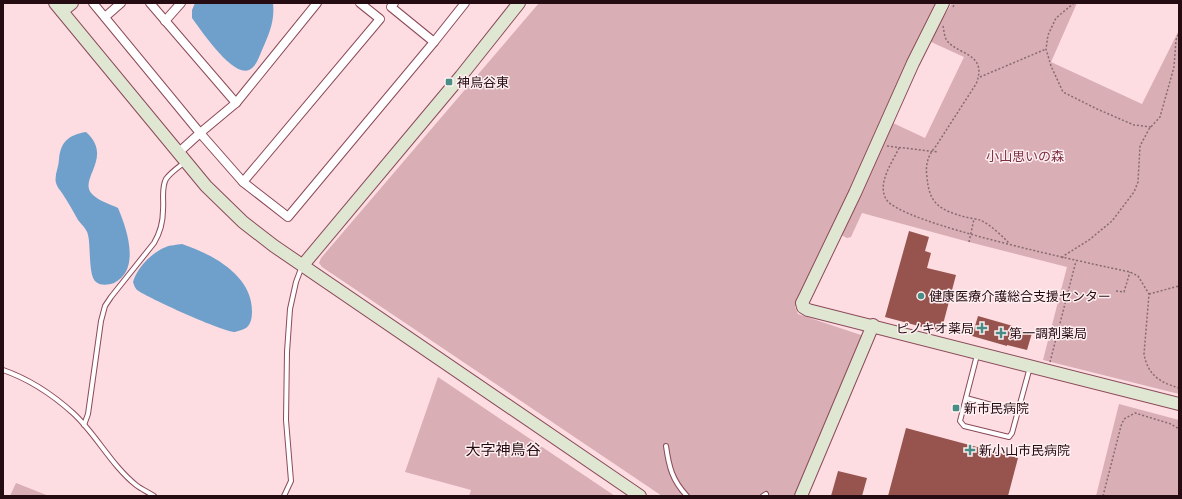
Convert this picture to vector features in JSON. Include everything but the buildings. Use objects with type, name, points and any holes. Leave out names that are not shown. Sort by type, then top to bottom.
[{"type":"street","points":[[72,3],[59,7],[206,186],[243,222],[274,246],[640,496]]},
{"type":"street","points":[[93,3],[200,133],[243,182],[288,217],[465,3]]},
{"type":"street","points":[[105,17],[121,3]]},
{"type":"street","points":[[150,3],[236,103]]},
{"type":"street","points":[[166,21],[181,3]]},
{"type":"street","points":[[182,157],[200,133],[236,103],[317,3]]},
{"type":"street","points":[[243,182],[380,19],[360,3]]},
{"type":"street","points":[[394,3],[391,7],[434,42]]},
{"type":"street","points":[[303,265],[461,76],[519,3]]},
{"type":"street","points":[[947,6],[913,63],[855,193],[802,303],[803,307],[808,310],[873,325],[1179,404]]},
{"type":"street","points":[[800,496],[873,325]]},
{"type":"lane","points":[[84,425],[88,414],[101,320],[105,306],[141,258],[148,252],[160,233],[164,185],[182,157]]},
{"type":"lane","points":[[284,496],[291,481],[286,420],[287,352],[290,309],[296,282],[303,265]]},
{"type":"lane","points":[[977,353],[960,421],[964,426],[1009,437],[1012,433],[1030,366]]},
{"type":"lane","points":[[3,370],[22,377],[48,394],[74,414],[109,456],[136,485],[154,496]]},
{"type":"lane","points":[[966,398],[1018,412]]},
{"type":"lane","points":[[666,446],[668,464],[674,478],[687,496]]},
{"type":"path","points":[[947,6],[955,3]]},
{"type":"path","points":[[1074,3],[1056,18],[1048,35],[1046,49],[1051,66],[1063,92],[1134,125],[1151,127]]},
{"type":"path","points":[[944,21],[942,25],[946,39],[975,60],[979,77],[976,84],[929,154],[926,166],[930,197],[935,203],[946,210],[979,220],[993,228],[1011,244]]},
{"type":"path","points":[[1062,258],[1089,240],[1112,221],[1134,192],[1138,182],[1140,146],[1144,136],[1160,117],[1174,67],[1176,40],[1179,34]]},
{"type":"path","points":[[979,77],[1046,49]]},
{"type":"path","points":[[883,145],[938,152]]},
{"type":"path","points":[[899,148],[884,183],[884,193],[890,204],[901,211],[930,222],[971,234],[1062,258],[1130,272],[1138,276],[1149,294],[1144,354],[1145,360],[1151,372],[1161,381],[1179,388]]},
{"type":"path","points":[[969,242],[974,219]]},
{"type":"path","points":[[1050,363],[1076,261]]},
{"type":"path","points":[[1116,291],[1124,292],[1130,272]]},
{"type":"path","points":[[1149,294],[1179,286]]},
{"type":"path","points":[[1103,496],[1122,421],[1124,419],[1134,413],[1171,424],[1179,429]]},
{"type":"green space","points":[[539,3],[937,3],[795,307],[798,314],[864,336],[794,496],[662,496],[322,267],[319,263],[321,258]]},
{"type":"green space","name":"小山思いの森","points":[[952,3],[1077,3],[1051,62],[1142,104],[1179,30],[1179,394],[1043,360],[1067,267],[862,213],[851,237],[847,238],[839,234],[893,123],[925,138],[964,57],[929,41]]},
{"type":"green space","points":[[438,377],[615,496],[469,496],[471,490],[405,472]]},
{"type":"green space","points":[[1119,404],[1179,420],[1179,496],[1096,496]]},
{"type":"green space","points":[[16,483],[49,496],[10,496]]},
{"type":"water","points":[[195,3],[273,3],[273,16],[269,33],[254,67],[249,70],[242,70],[234,67],[226,60],[192,18],[192,10]]},
{"type":"water","points":[[86,132],[94,142],[97,151],[89,182],[89,189],[98,199],[118,208],[125,227],[130,248],[130,259],[127,269],[122,277],[114,283],[107,285],[102,285],[93,279],[87,233],[56,183],[60,153],[64,143],[75,135]]},
{"type":"water","points":[[182,244],[194,248],[217,260],[238,277],[250,298],[252,316],[250,324],[246,328],[235,332],[216,327],[170,307],[136,289],[133,282],[135,277],[150,257],[161,249]]},
{"type":"place","name":"神鳥谷東","points":[[449,82]]},
{"type":"place","name":"健康医療介護総合支援センター","points":[[921,296]]},
{"type":"place","name":"ピノキオ薬局","points":[[982,328]]},
{"type":"place","name":"第一調剤薬局","points":[[1001,333]]},
{"type":"place","name":"新市民病院","points":[[956,408]]},
{"type":"place","name":"新小山市民病院","points":[[970,450]]},
{"type":"district","name":"大字神鳥谷","points":[[503,450]]}]
